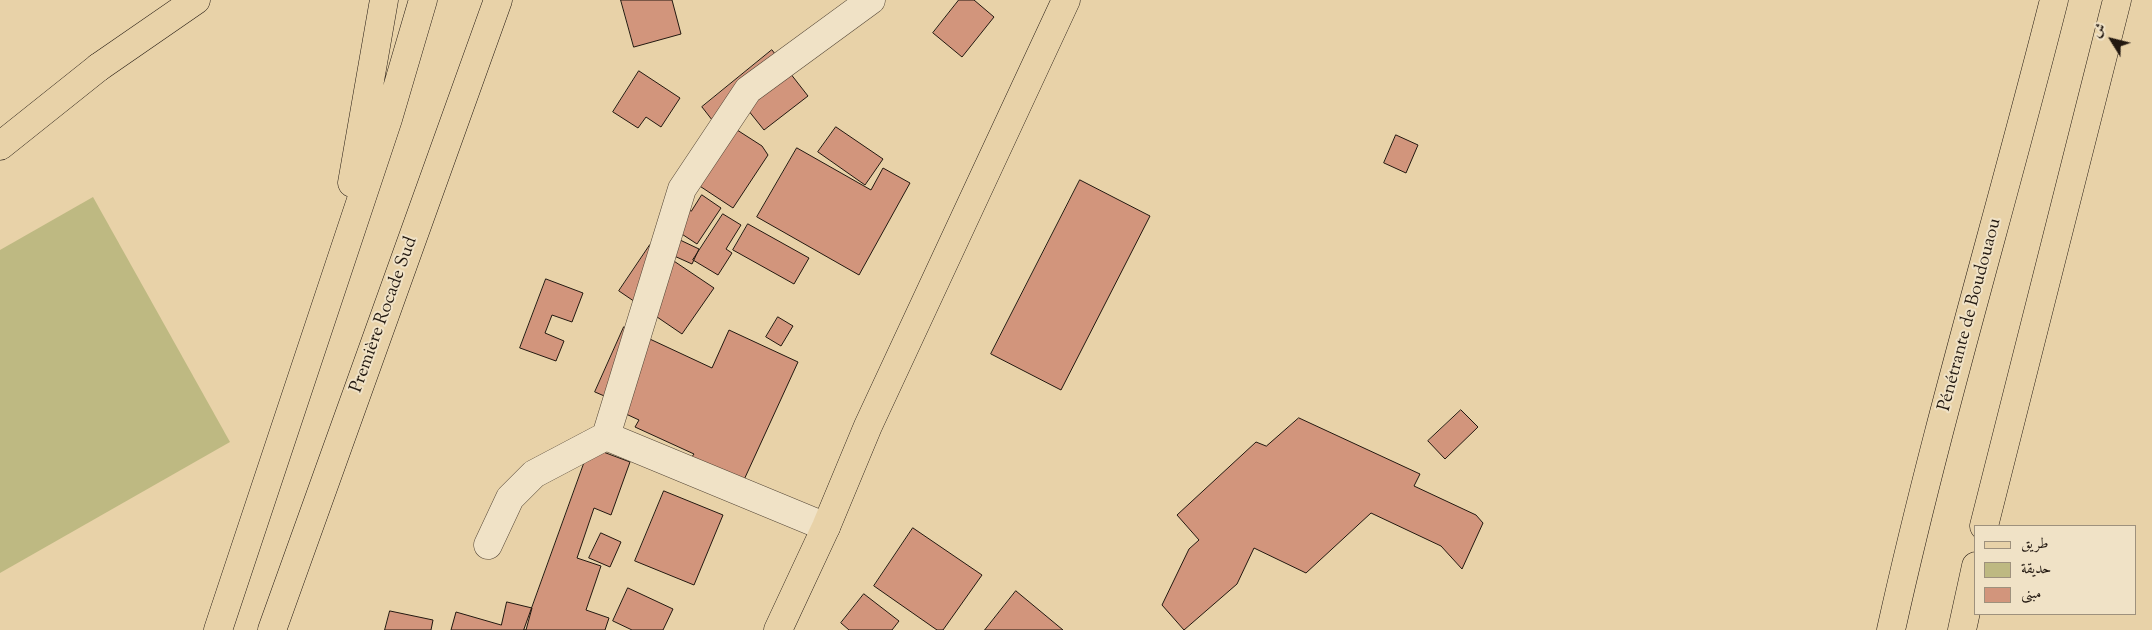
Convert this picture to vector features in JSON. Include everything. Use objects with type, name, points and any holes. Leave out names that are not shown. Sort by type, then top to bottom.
[{"type":"main road","points":[[99,67],[164,0]]},
{"type":"main road","points":[[0,146],[99,67],[196,0]]},
{"type":"main road","points":[[337,270],[384,0]]},
{"type":"main road","points":[[218,630],[388,119],[422,0]]},
{"type":"main road","name":"Première Rocade Sud","points":[[272,630],[498,0]]},
{"type":"main road","points":[[778,630],[826,527],[872,417],[1066,0]]},
{"type":"main road","name":"Pénétrante de Boudouaou","points":[[1891,630],[1916,515],[2017,146],[2054,0]]},
{"type":"main road","points":[[1984,525],[2117,0]]},
{"type":"main road","points":[[1962,630],[1974,575]]},
{"type":"street","points":[[488,545],[510,498],[534,474],[606,436],[682,189],[748,90],[871,0]]},
{"type":"street","points":[[606,436],[826,527]]},
{"type":"green space","points":[[93,197],[230,442],[0,573],[0,250]]},
{"type":"building","points":[[621,0],[672,0],[681,34],[634,47]]},
{"type":"building","points":[[959,0],[974,0],[994,17],[962,57],[933,33]]},
{"type":"building","points":[[772,50],[808,96],[764,130],[748,110],[734,128],[762,146],[768,155],[733,208],[683,175],[716,125],[702,107]]},
{"type":"building","points":[[639,71],[680,98],[661,127],[646,117],[638,128],[613,112]]},
{"type":"building","points":[[836,127],[883,159],[865,185],[818,152]]},
{"type":"building","points":[[1396,135],[1418,145],[1406,173],[1384,163]]},
{"type":"building","points":[[797,148],[871,190],[883,168],[910,183],[859,275],[757,217]]},
{"type":"building","points":[[1080,180],[1150,216],[1061,390],[991,354]]},
{"type":"building","points":[[702,195],[721,208],[697,244],[665,223],[678,203],[691,211]]},
{"type":"building","points":[[723,214],[741,225],[726,249],[732,253],[718,275],[693,260]]},
{"type":"building","points":[[748,224],[809,258],[794,284],[733,250]]},
{"type":"building","points":[[680,240],[699,249],[692,264],[672,255]]},
{"type":"building","points":[[650,245],[714,288],[682,334],[619,291]]},
{"type":"building","points":[[546,279],[583,293],[572,322],[552,315],[545,333],[564,341],[556,361],[520,348]]},
{"type":"building","points":[[778,317],[793,326],[781,346],[766,337]]},
{"type":"building","points":[[624,327],[712,368],[729,330],[798,362],[743,482],[691,458],[694,454],[635,427],[639,420],[613,408],[616,401],[595,392]]},
{"type":"building","points":[[1461,410],[1478,427],[1445,459],[1428,441]]},
{"type":"building","points":[[1299,418],[1420,474],[1414,486],[1476,515],[1483,523],[1462,569],[1441,546],[1371,513],[1306,573],[1254,548],[1237,584],[1184,630],[1162,605],[1189,549],[1199,540],[1177,515],[1256,442],[1266,446]]},
{"type":"building","points":[[590,447],[630,462],[611,515],[594,508],[577,558],[601,566],[586,610],[609,618],[605,630],[524,630]]},
{"type":"building","points":[[664,491],[723,515],[694,585],[635,561]]},
{"type":"building","points":[[913,528],[982,575],[943,630],[937,630],[874,586]]},
{"type":"building","points":[[601,533],[621,542],[610,567],[589,558]]},
{"type":"building","points":[[628,588],[673,609],[663,630],[632,630],[613,621]]},
{"type":"building","points":[[1016,591],[1063,630],[985,630]]},
{"type":"building","points":[[864,594],[899,621],[892,630],[849,630],[841,623]]},
{"type":"building","points":[[507,602],[532,608],[526,630],[451,630],[456,612],[501,625]]},
{"type":"building","points":[[390,611],[433,620],[431,630],[385,630]]}]
